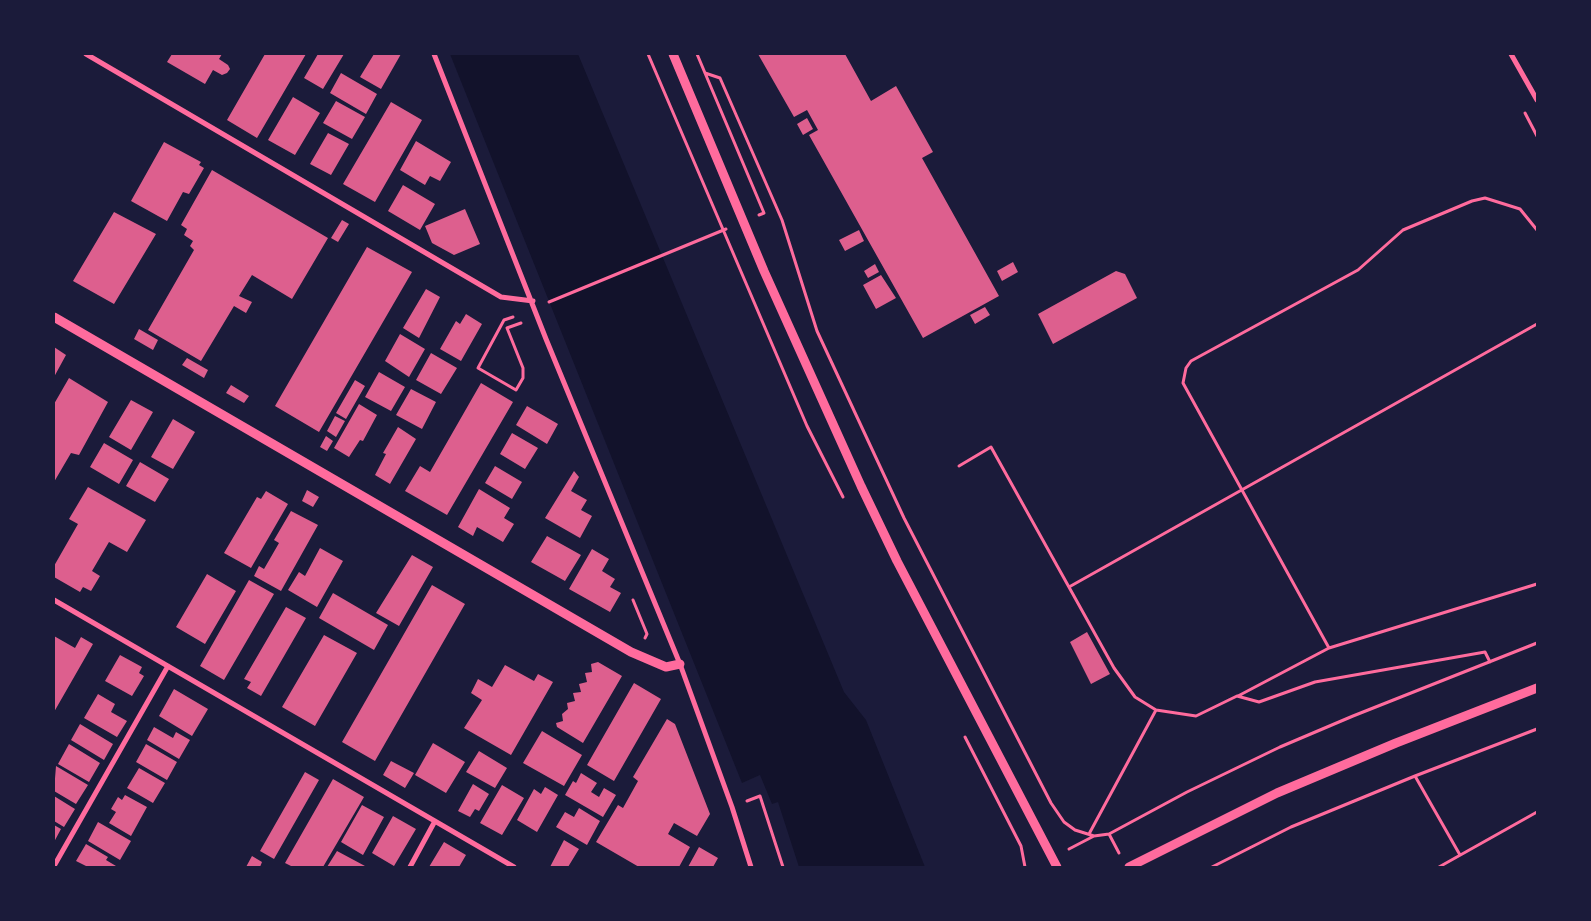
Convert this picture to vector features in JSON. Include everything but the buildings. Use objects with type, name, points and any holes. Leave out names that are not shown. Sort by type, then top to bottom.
[{"type":"street","points":[[86,54],[501,297],[533,301]]},
{"type":"street","points":[[434,54],[680,664],[732,807],[751,867]]},
{"type":"street","points":[[673,54],[764,271],[861,486],[897,561],[1057,867]]},
{"type":"street","points":[[1511,54],[1537,100]]},
{"type":"street","points":[[54,317],[630,652],[666,667],[680,664]]},
{"type":"street","points":[[54,600],[514,867]]},
{"type":"street","points":[[54,866],[168,666]]},
{"type":"street","points":[[1129,867],[1277,793],[1396,743],[1537,688]]},
{"type":"street","points":[[410,867],[435,821]]},
{"type":"path","points":[[698,54],[764,213],[755,217]]},
{"type":"path","points":[[705,73],[720,78],[782,220],[817,331],[904,518],[1052,803],[1064,822],[1075,830],[1094,836],[1109,834],[1187,792],[1280,747],[1537,643]]},
{"type":"path","points":[[1329,648],[1184,383],[1186,368],[1192,361],[1358,270],[1403,230],[1472,201],[1485,198],[1520,209],[1537,230]]},
{"type":"path","points":[[540,306],[728,228]]},
{"type":"path","points":[[522,313],[504,320],[478,368],[516,390],[523,378],[523,368],[507,328],[521,323],[525,332]]},
{"type":"path","points":[[1069,587],[1537,324]]},
{"type":"path","points":[[959,466],[991,447],[1114,668],[1135,697],[1156,710],[1196,716],[1329,648],[1537,584]]},
{"type":"path","points":[[632,598],[647,634],[646,638],[638,638]]},
{"type":"path","points":[[1237,696],[1259,702],[1316,682],[1485,652],[1490,662]]},
{"type":"path","points":[[1088,834],[1156,710]]},
{"type":"path","points":[[1212,867],[1291,828],[1415,776],[1537,729]]},
{"type":"path","points":[[1415,776],[1460,855]]},
{"type":"path","points":[[732,807],[760,796],[783,867]]},
{"type":"path","points":[[1439,867],[1537,812]]},
{"type":"shaded area","points":[[450,54],[578,54],[844,692],[866,720],[925,867],[799,867],[778,802],[772,804],[760,775],[742,783]]}]
